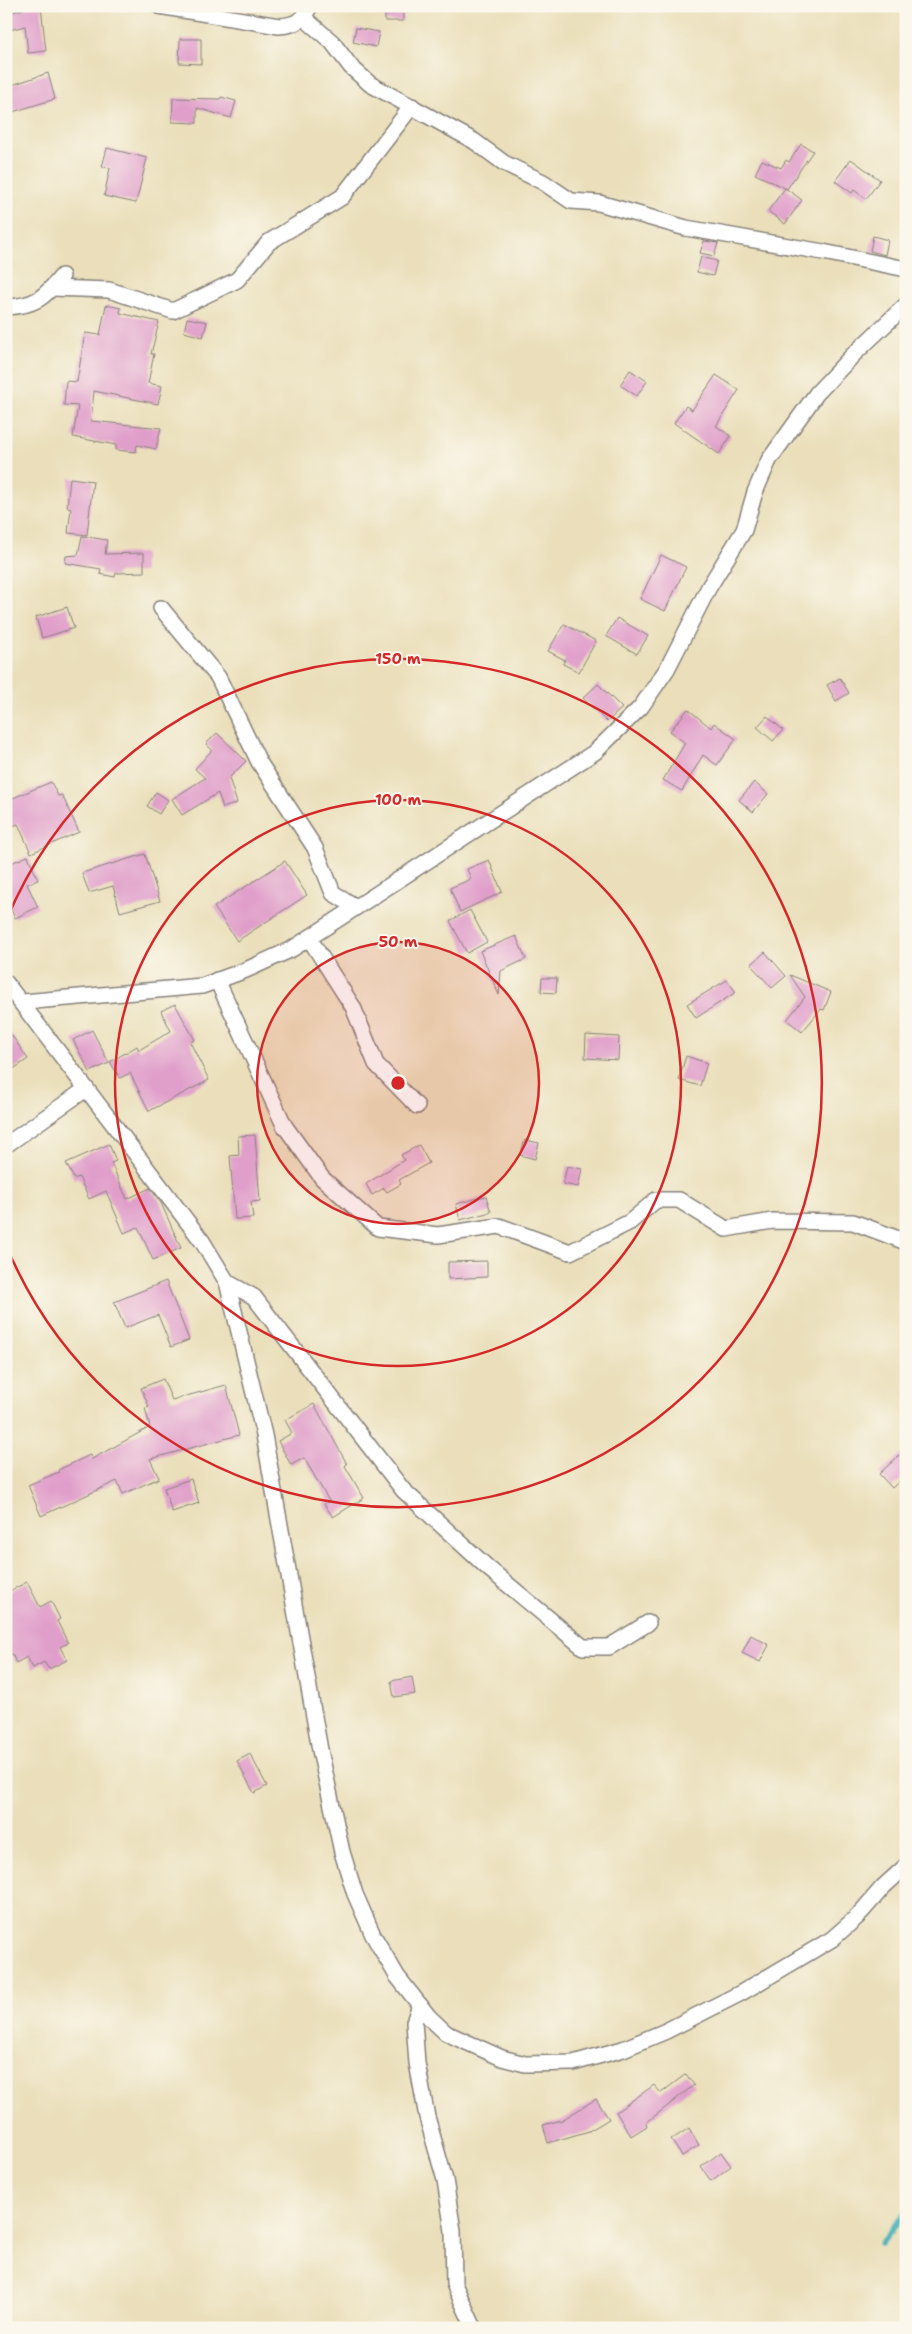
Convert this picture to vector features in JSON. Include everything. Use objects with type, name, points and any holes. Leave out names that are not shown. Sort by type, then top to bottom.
[{"type":"street","points":[[159,6],[279,26],[294,26],[307,12],[351,67],[370,84],[474,141],[504,163],[543,182],[571,201],[599,203],[686,228],[823,252],[906,270]]},
{"type":"street","points":[[6,307],[25,306],[38,301],[57,282],[109,290],[173,310],[237,280],[269,242],[342,198],[412,106]]},
{"type":"street","points":[[23,1002],[202,986],[292,949],[595,752],[641,707],[667,669],[709,587],[744,530],[755,492],[769,460],[817,393],[854,354],[906,305]]},
{"type":"street","points":[[161,608],[218,677],[259,762],[316,848],[333,892],[356,907]]},
{"type":"street","points":[[309,938],[353,1007],[376,1064],[417,1106]]},
{"type":"street","points":[[217,980],[284,1125],[322,1178],[378,1228],[438,1235],[499,1226],[570,1252],[630,1222],[656,1200],[679,1200],[726,1229],[772,1221],[853,1222],[906,1242]]},
{"type":"street","points":[[6,983],[23,1002],[86,1089],[202,1241],[227,1282],[264,1435],[320,1750],[342,1852],[355,1894],[373,1936],[397,1976],[429,2017],[446,2032],[502,2058],[525,2064],[573,2063],[623,2049],[666,2031],[741,1993],[832,1939],[857,1917],[906,1866]]},
{"type":"street","points":[[6,1145],[86,1089]]},
{"type":"street","points":[[227,1282],[254,1297],[403,1490],[488,1568],[583,1646],[609,1647],[648,1624]]},
{"type":"street","points":[[420,2005],[414,2022],[417,2063],[427,2117],[445,2180],[454,2231],[454,2284],[474,2328]]},
{"type":"building","points":[[33,6],[41,6],[46,51],[28,53],[25,26],[6,31],[6,14]]},
{"type":"building","points":[[385,6],[403,6],[403,21],[385,21]]},
{"type":"building","points":[[356,28],[379,32],[376,47],[353,42]]},
{"type":"building","points":[[180,39],[201,39],[201,64],[179,63]]},
{"type":"building","points":[[48,73],[55,99],[6,114],[6,87]]},
{"type":"building","points":[[221,97],[236,101],[231,118],[197,108],[197,123],[172,122],[173,98],[220,99]]},
{"type":"building","points":[[801,144],[813,151],[787,189],[755,174],[762,160],[781,168],[786,160],[789,162]]},
{"type":"building","points":[[107,148],[147,158],[136,203],[104,196],[110,168],[102,167]]},
{"type":"building","points":[[851,159],[880,180],[866,199],[854,190],[852,193],[835,181]]},
{"type":"building","points":[[785,188],[802,200],[785,224],[768,211]]},
{"type":"building","points":[[873,236],[888,240],[885,255],[870,251]]},
{"type":"building","points":[[704,241],[718,243],[714,256],[700,253]]},
{"type":"building","points":[[701,257],[717,261],[713,276],[697,272]]},
{"type":"building","points":[[106,305],[121,308],[120,313],[159,322],[151,354],[154,354],[148,383],[162,386],[158,404],[94,391],[91,421],[161,428],[156,449],[137,445],[136,452],[116,450],[116,445],[73,437],[78,406],[64,405],[66,381],[77,382],[85,333],[100,335]]},
{"type":"building","points":[[187,318],[207,322],[203,337],[184,332]]},
{"type":"building","points":[[630,370],[647,381],[637,396],[620,385]]},
{"type":"building","points":[[716,375],[739,390],[716,426],[731,436],[719,454],[674,423],[686,406],[692,410]]},
{"type":"building","points":[[70,478],[93,481],[87,535],[68,533],[71,508],[67,507]]},
{"type":"building","points":[[82,536],[107,540],[105,554],[144,553],[144,572],[116,573],[115,577],[100,574],[101,569],[65,563],[66,556],[78,555]]},
{"type":"building","points":[[661,555],[686,567],[665,611],[640,599]]},
{"type":"building","points":[[67,607],[74,628],[42,638],[36,617]]},
{"type":"building","points":[[617,618],[648,636],[637,654],[606,636]]},
{"type":"building","points":[[564,624],[596,641],[579,672],[563,664],[565,660],[548,651]]},
{"type":"building","points":[[840,678],[849,693],[836,701],[827,685]]},
{"type":"building","points":[[598,684],[622,708],[607,722],[583,698]]},
{"type":"building","points":[[688,709],[711,728],[714,723],[736,739],[717,765],[703,755],[682,791],[663,780],[685,743],[670,731]]},
{"type":"building","points":[[767,716],[783,730],[773,741],[757,727]]},
{"type":"building","points":[[217,733],[246,761],[229,778],[237,803],[223,808],[218,793],[182,815],[172,799],[205,778],[195,769],[212,750],[206,744]]},
{"type":"building","points":[[51,782],[58,796],[62,795],[79,832],[31,853],[18,824],[6,829],[6,801]]},
{"type":"building","points":[[754,782],[768,794],[753,812],[739,800]]},
{"type":"building","points":[[156,792],[168,800],[159,814],[147,806]]},
{"type":"building","points":[[145,854],[160,901],[120,912],[113,886],[89,893],[82,873]]},
{"type":"building","points":[[28,856],[38,880],[27,884],[38,907],[15,918],[6,899],[12,895],[6,880],[6,865]]},
{"type":"building","points":[[489,860],[502,892],[460,912],[450,888],[471,879],[467,869]]},
{"type":"building","points":[[285,861],[307,895],[237,941],[214,907]]},
{"type":"building","points":[[470,910],[487,942],[467,953],[450,921]]},
{"type":"building","points":[[516,936],[526,959],[501,971],[499,995],[480,951]]},
{"type":"building","points":[[765,952],[786,976],[772,988],[751,965]]},
{"type":"building","points":[[790,975],[831,992],[824,1010],[821,1009],[802,1032],[787,1020],[805,997]]},
{"type":"building","points":[[542,978],[557,978],[556,993],[541,992]]},
{"type":"building","points":[[727,980],[736,992],[696,1018],[687,1004]]},
{"type":"building","points":[[175,1004],[195,1040],[190,1042],[209,1080],[149,1111],[130,1073],[120,1078],[110,1062],[137,1046],[139,1050],[171,1031],[161,1011]]},
{"type":"building","points":[[6,1027],[28,1059],[6,1074]]},
{"type":"building","points":[[92,1030],[109,1063],[90,1072],[73,1040]]},
{"type":"building","points":[[586,1035],[619,1037],[618,1060],[585,1058]]},
{"type":"building","points":[[686,1056],[707,1063],[700,1086],[679,1080]]},
{"type":"building","points":[[255,1135],[260,1201],[251,1202],[253,1218],[235,1219],[230,1156],[239,1155],[238,1136]]},
{"type":"building","points":[[525,1140],[539,1143],[535,1159],[520,1155]]},
{"type":"building","points":[[109,1144],[116,1161],[111,1163],[127,1199],[150,1188],[161,1203],[181,1248],[153,1260],[138,1227],[124,1233],[106,1191],[89,1199],[79,1177],[74,1179],[66,1163]]},
{"type":"building","points":[[419,1145],[429,1163],[399,1180],[401,1184],[387,1192],[384,1188],[372,1195],[366,1184],[404,1160],[401,1155]]},
{"type":"building","points":[[567,1166],[582,1169],[578,1187],[563,1184]]},
{"type":"building","points":[[486,1196],[491,1212],[460,1220],[456,1204]]},
{"type":"building","points":[[487,1261],[487,1277],[448,1279],[448,1262]]},
{"type":"building","points":[[166,1281],[189,1340],[171,1347],[158,1315],[125,1328],[114,1302]]},
{"type":"building","points":[[163,1379],[172,1400],[226,1385],[239,1435],[150,1459],[159,1478],[123,1494],[117,1481],[41,1516],[28,1485],[59,1472],[58,1470],[90,1455],[92,1459],[150,1427],[145,1408],[149,1407],[141,1388]]},
{"type":"building","points":[[314,1404],[347,1464],[345,1466],[364,1498],[333,1517],[324,1504],[329,1501],[304,1458],[291,1465],[278,1441],[292,1433],[285,1420]]},
{"type":"building","points":[[906,1449],[906,1475],[892,1488],[879,1474]]},
{"type":"building","points":[[191,1479],[199,1503],[172,1512],[164,1488]]},
{"type":"building","points":[[27,1582],[40,1607],[51,1601],[60,1619],[57,1621],[68,1643],[60,1647],[67,1660],[49,1669],[44,1662],[33,1668],[27,1657],[16,1663],[12,1654],[6,1657],[6,1593]]},
{"type":"building","points":[[751,1635],[769,1645],[760,1662],[742,1653]]},
{"type":"building","points":[[412,1677],[415,1694],[394,1697],[391,1681]]},
{"type":"building","points":[[250,1754],[267,1786],[254,1793],[237,1761]]},
{"type":"building","points":[[686,2074],[694,2085],[646,2123],[647,2126],[631,2136],[616,2112],[654,2085],[661,2093]]},
{"type":"building","points":[[596,2099],[609,2119],[589,2131],[548,2143],[543,2125],[562,2120]]},
{"type":"building","points":[[689,2128],[699,2145],[682,2156],[671,2140]]},
{"type":"building","points":[[721,2152],[731,2166],[711,2181],[701,2167]]},
{"type":"waterway","points":[[881,2244],[906,2212]]}]
